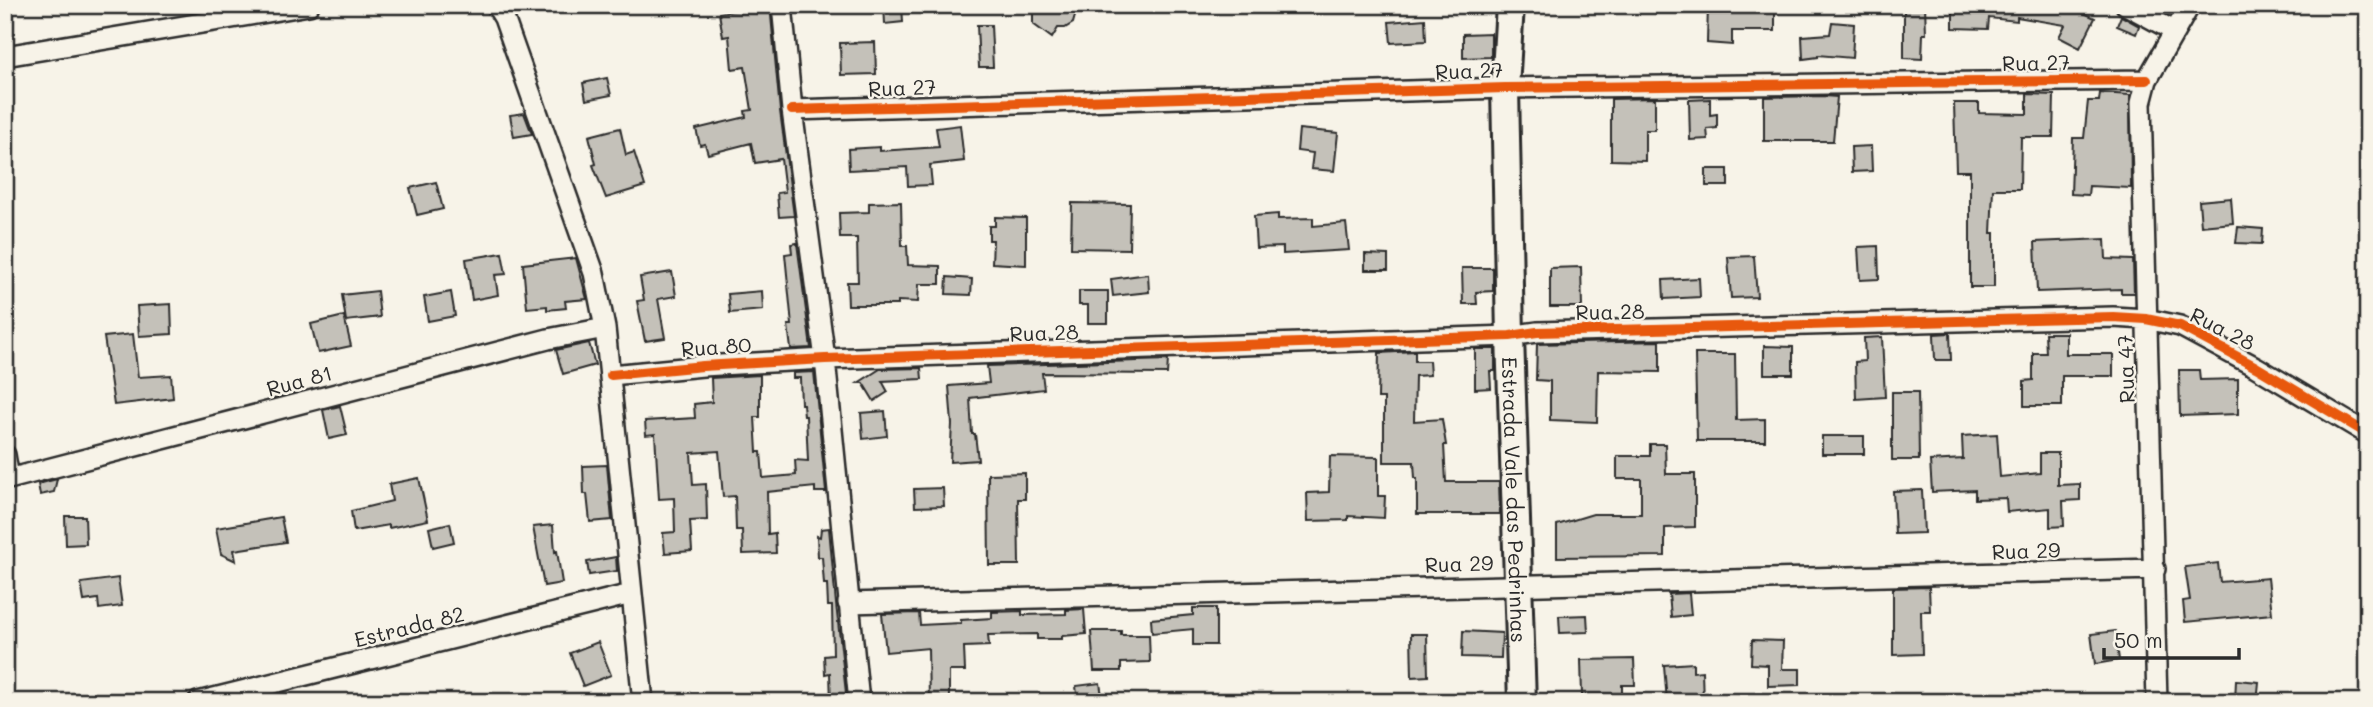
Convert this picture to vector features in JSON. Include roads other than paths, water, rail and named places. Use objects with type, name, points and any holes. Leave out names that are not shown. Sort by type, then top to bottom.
[{"type":"main road","name":"Estrada Vale das Pedrinhas","points":[[1509,7],[1505,88],[1522,702]]},
{"type":"street","points":[[5,56],[309,5]]},
{"type":"street","points":[[496,5],[504,18],[594,273],[606,328],[643,702]]},
{"type":"street","points":[[782,5],[792,110],[825,359],[859,702]]},
{"type":"street","points":[[2126,5],[2175,31]]},
{"type":"street","name":"Rua 47","points":[[2157,702],[2141,103],[2147,80],[2190,5]]},
{"type":"street","name":"Rua 27","points":[[792,110],[1505,88],[2147,80]]},
{"type":"street","name":"Rua 28","points":[[825,359],[1510,336],[1537,332],[2113,317],[2146,319],[2180,326],[2256,366],[2368,433]]},
{"type":"street","name":"Rua 81","points":[[7,479],[548,339],[606,328]]},
{"type":"street","name":"Rua 80","points":[[611,375],[703,366],[825,359]]},
{"type":"street","points":[[5,455],[7,479]]},
{"type":"street","name":"Rua 29","points":[[848,603],[2155,569]]},
{"type":"street","name":"Estrada 82","points":[[198,702],[631,594]]}]
